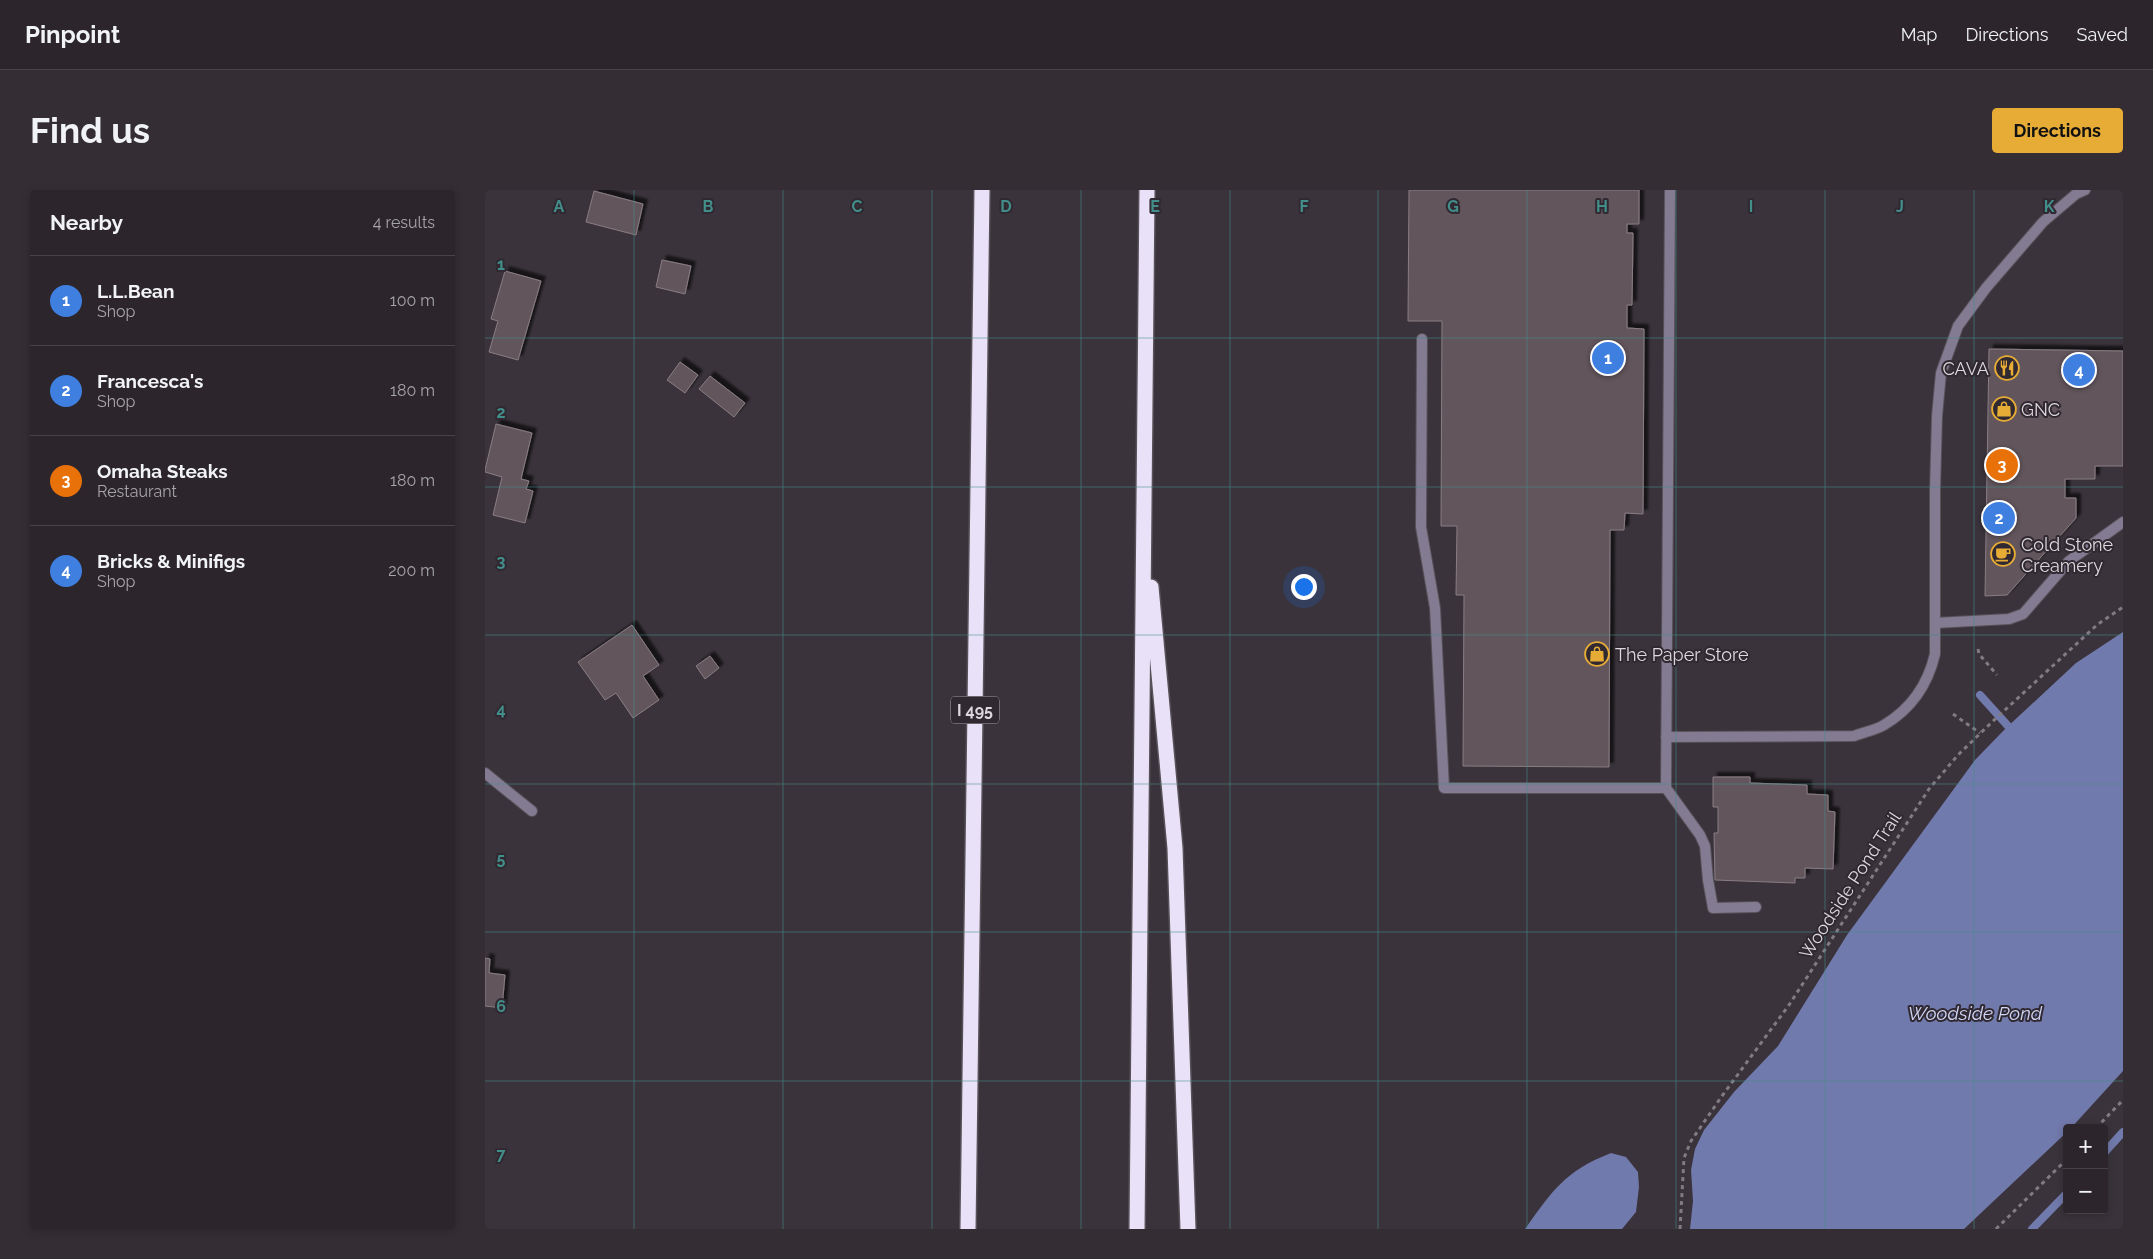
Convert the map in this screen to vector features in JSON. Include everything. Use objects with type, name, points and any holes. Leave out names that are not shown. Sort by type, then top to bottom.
[{"type":"highway","name":"I 495","points":[[968,1229],[982,190]]},
{"type":"highway","points":[[1137,1229],[1147,190]]},
{"type":"highway","points":[[1143,500],[1175,848],[1188,1229]]},
{"type":"street","points":[[1670,190],[1665,788],[1700,835],[1705,846],[1713,908],[1756,907]]},
{"type":"street","points":[[1666,737],[1854,736],[1883,726],[1904,710],[1918,694],[1930,675],[1935,654],[1936,444],[1941,373],[1959,326],[1986,288],[2043,222],[2076,194],[2085,190]]},
{"type":"street","points":[[1422,339],[1421,527],[1435,608],[1444,788],[1665,788]]},
{"type":"street","points":[[1935,623],[2009,619],[2023,614],[2069,560],[2123,522]]},
{"type":"street","points":[[485,773],[532,811]]},
{"type":"path","name":"Woodside Pond Trail","points":[[1680,1229],[1684,1158],[1691,1141],[1727,1088],[1789,1005],[1929,789],[1958,754],[1980,733],[2098,624],[2123,607]]},
{"type":"path","points":[[1978,650],[1979,654],[1997,675]]},
{"type":"path","points":[[1953,714],[1980,733]]},
{"type":"path","points":[[2101,1124],[2123,1100]]},
{"type":"path","points":[[1997,1229],[2063,1162]]},
{"type":"water","name":"Woodside Pond","points":[[2123,632],[2123,1071],[2075,1124],[2063,1124],[2063,1136],[1964,1229],[1690,1229],[1693,1201],[1691,1170],[1695,1149],[1704,1130],[1734,1092],[1778,1046],[1847,935],[1975,760],[2005,729],[2076,663]]},
{"type":"water","points":[[1611,1153],[1626,1157],[1638,1172],[1639,1187],[1636,1212],[1622,1229],[1525,1229],[1561,1183],[1582,1167]]},
{"type":"building","points":[[1409,190],[1639,190],[1639,224],[1627,224],[1627,233],[1633,233],[1632,305],[1627,305],[1627,328],[1644,329],[1643,514],[1625,513],[1624,530],[1610,530],[1609,767],[1463,766],[1464,595],[1456,595],[1457,526],[1441,526],[1442,321],[1408,321]]},
{"type":"building","points":[[594,191],[643,204],[636,235],[586,222]]},
{"type":"building","points":[[662,260],[691,266],[685,294],[656,287]]},
{"type":"building","points":[[505,271],[541,281],[518,360],[489,352],[498,321],[491,319]]},
{"type":"building","points":[[1989,349],[2123,351],[2123,466],[2095,466],[2095,479],[2065,479],[2065,498],[2076,498],[2076,518],[2007,595],[1985,596]]},
{"type":"building","points":[[680,362],[698,375],[685,393],[667,380]]},
{"type":"building","points":[[710,376],[745,403],[734,417],[699,389]]},
{"type":"building","points":[[496,424],[532,433],[521,479],[529,481],[526,489],[533,491],[525,523],[493,515],[502,477],[485,472],[485,470]]},
{"type":"building","points":[[632,625],[659,665],[643,676],[659,700],[633,718],[616,693],[605,700],[578,662]]},
{"type":"building","points":[[710,656],[719,668],[705,679],[696,666]]},
{"type":"building","points":[[1713,777],[1750,777],[1750,783],[1807,785],[1807,794],[1828,795],[1828,811],[1835,812],[1833,869],[1805,868],[1805,878],[1795,878],[1795,883],[1715,880],[1714,833],[1718,833],[1718,807],[1713,807]]},
{"type":"building","points":[[485,958],[490,959],[489,973],[505,975],[502,1008],[485,1006]]},
{"type":"waterway","points":[[1980,695],[2008,726]]},
{"type":"waterway","points":[[2108,1149],[2123,1132]]},
{"type":"waterway","points":[[2032,1229],[2063,1197]]},
{"type":"place","name":"L.L.Bean","points":[[1608,358]]},
{"type":"place","name":"CAVA","points":[[2007,368]]},
{"type":"place","name":"Bricks & Minifigs","points":[[2079,370]]},
{"type":"place","name":"GNC","points":[[2004,409]]},
{"type":"place","name":"Omaha Steaks","points":[[2002,465]]},
{"type":"place","name":"Francesca's","points":[[1999,518]]},
{"type":"place","name":"Cold Stone Creamery","points":[[2003,554]]},
{"type":"place","name":"The Paper Store","points":[[1597,654]]}]
